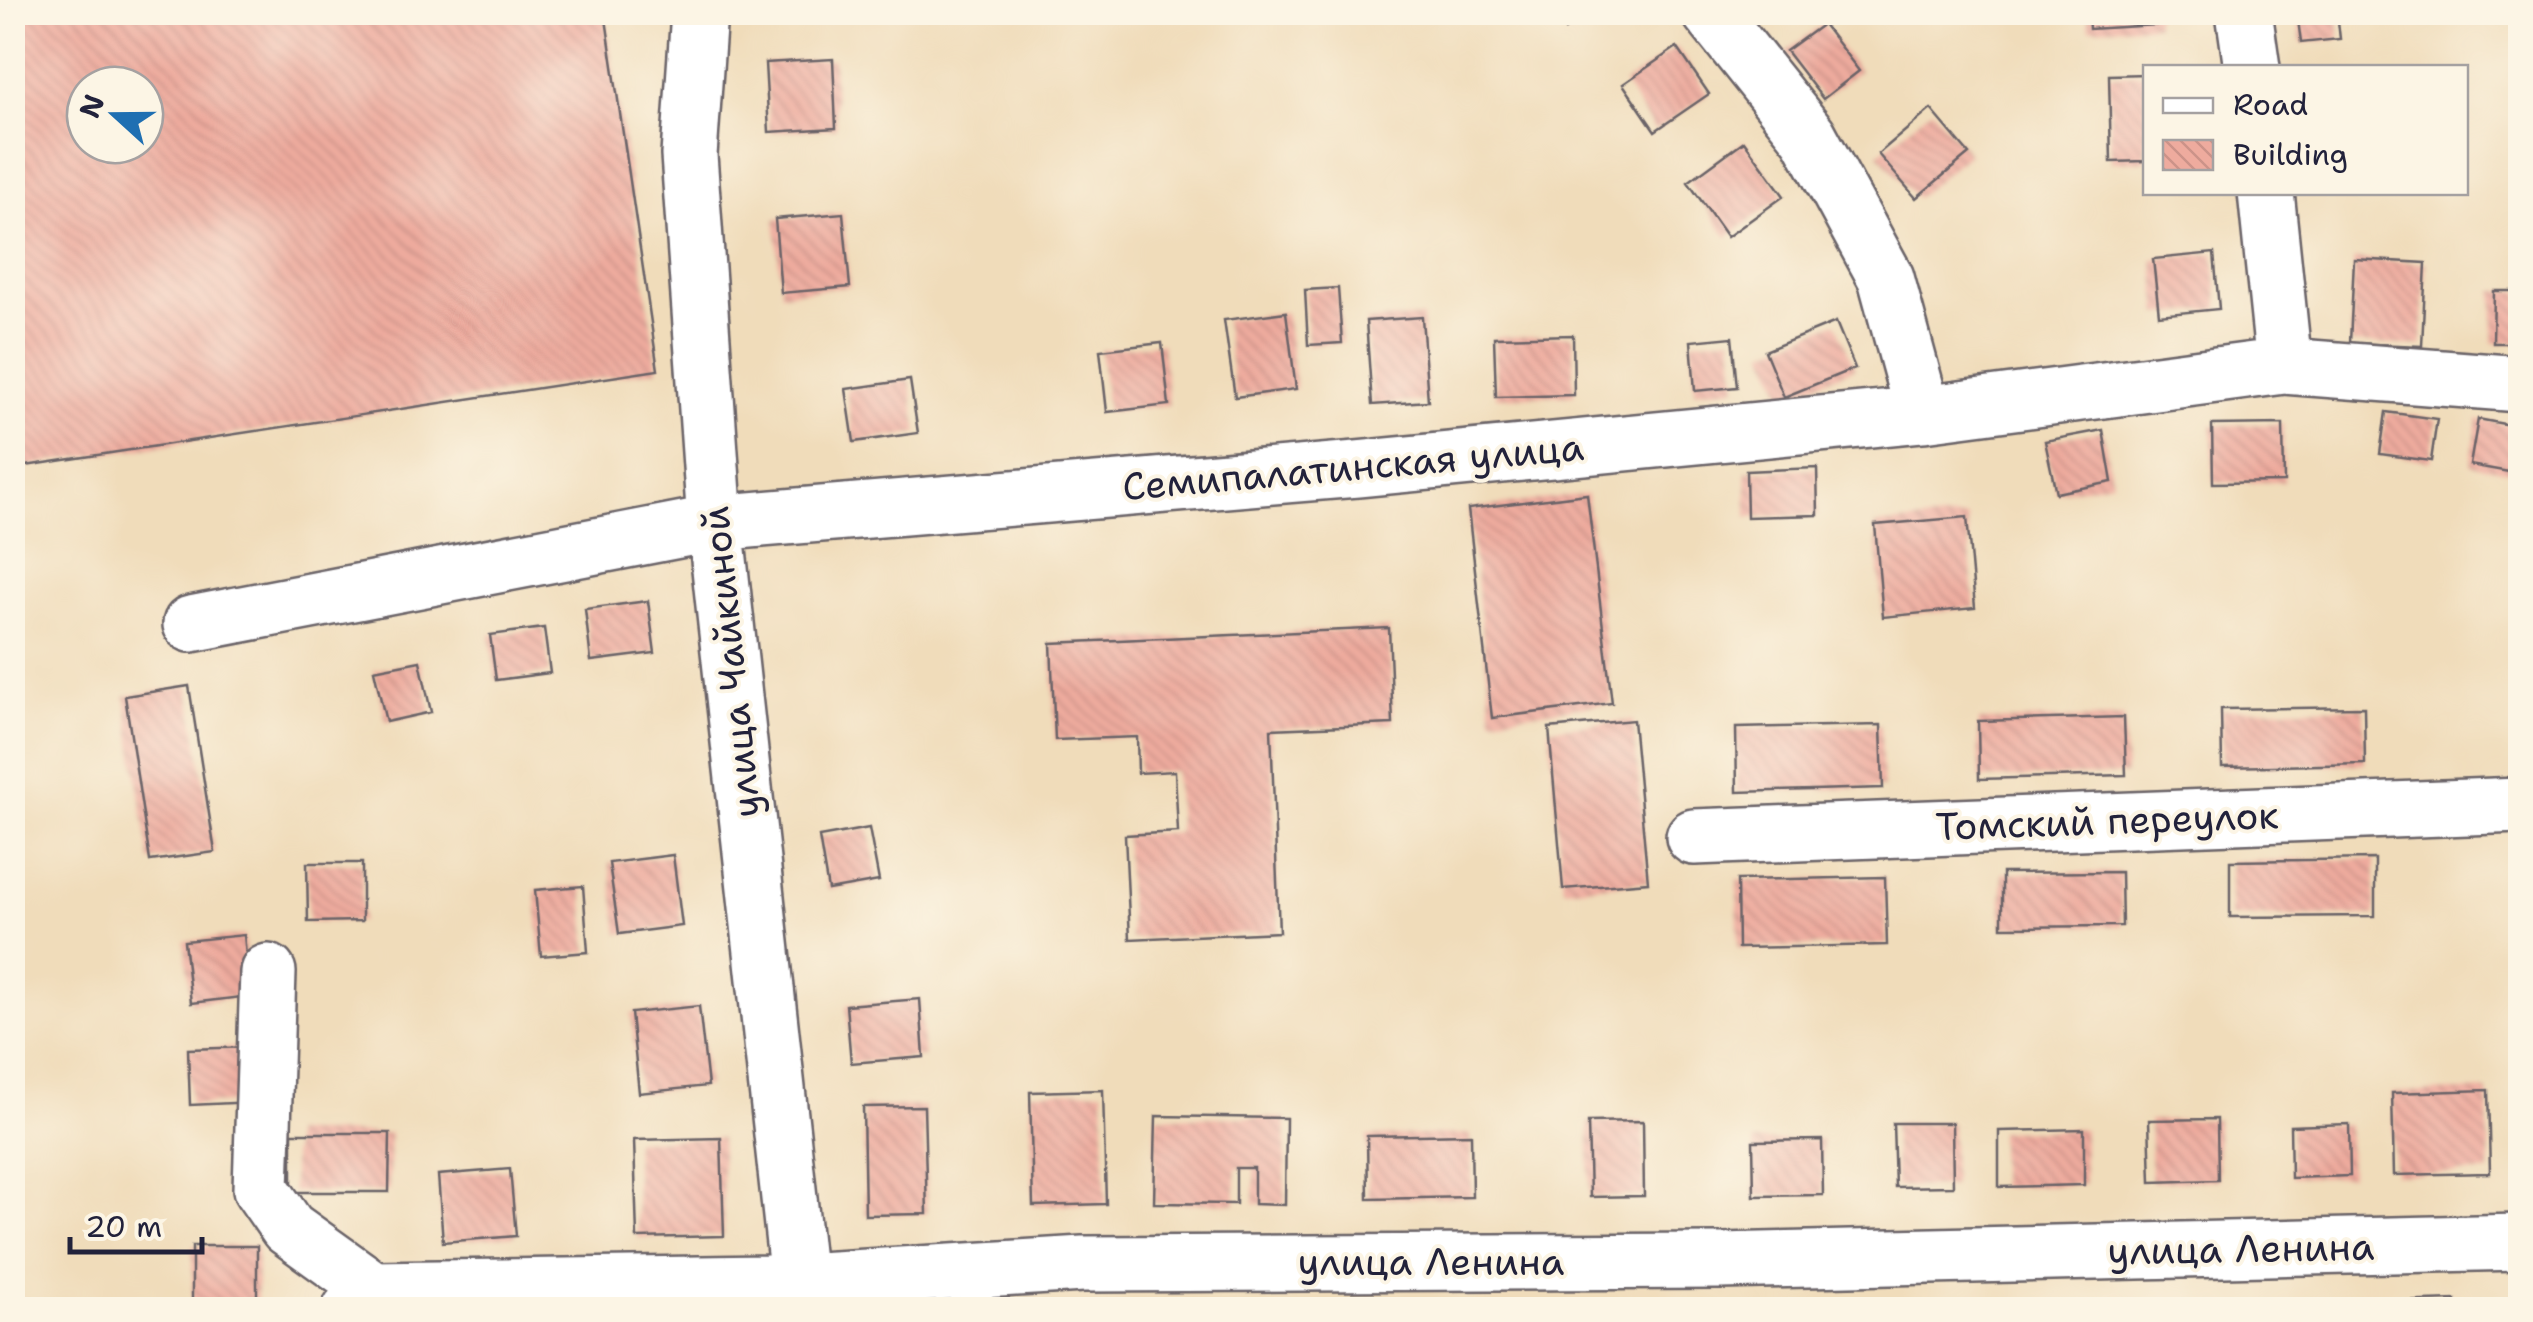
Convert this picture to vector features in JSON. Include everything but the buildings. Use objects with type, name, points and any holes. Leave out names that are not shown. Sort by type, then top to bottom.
[{"type":"street","name":"улица Чайкиной","points":[[698,12],[689,155],[715,523],[798,1295]]},
{"type":"street","points":[[1710,12],[1809,136],[1886,278],[1923,414]]},
{"type":"street","points":[[2244,12],[2252,65]]},
{"type":"street","points":[[2266,195],[2284,366]]},
{"type":"street","name":"Семипалатинская улица","points":[[192,624],[715,523],[1376,467],[1923,414],[2284,366],[2520,384]]},
{"type":"street","name":"Томский переулок","points":[[1694,838],[2520,805]]},
{"type":"street","points":[[268,972],[261,1189],[288,1228],[362,1300]]},
{"type":"street","name":"улица Ленина","points":[[362,1300],[798,1295],[1083,1264],[1741,1260],[2520,1242]]}]
